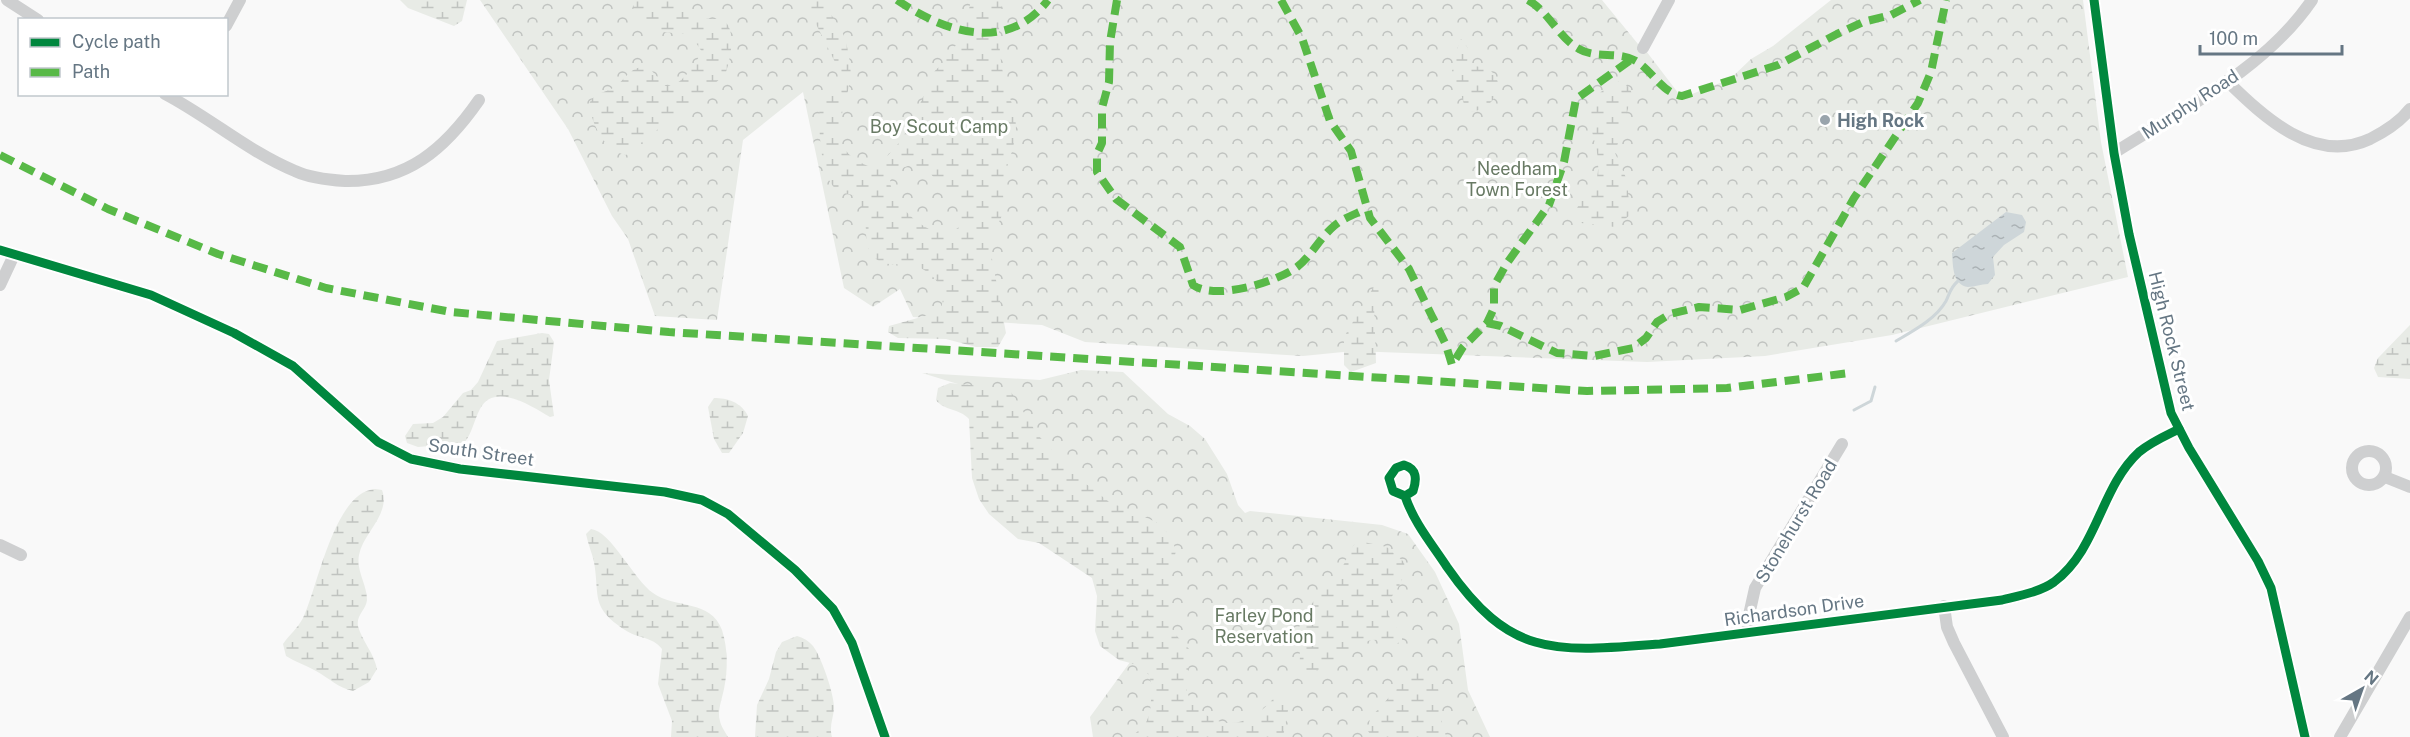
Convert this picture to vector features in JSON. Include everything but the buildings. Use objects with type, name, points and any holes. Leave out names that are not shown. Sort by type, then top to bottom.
[{"type":"street","points":[[7,0],[35,18]]},
{"type":"street","points":[[228,22],[240,0]]},
{"type":"street","points":[[1643,48],[1669,0]]},
{"type":"street","name":"High Rock Street","points":[[2094,0],[2114,153],[2143,298],[2171,413],[2271,588],[2305,737]]},
{"type":"street","name":"Murphy Road","points":[[2114,153],[2227,81],[2273,45],[2312,0]]},
{"type":"street","points":[[2227,81],[2282,129],[2300,138],[2323,144],[2344,146],[2365,141],[2398,122],[2410,109]]},
{"type":"street","points":[[185,99],[295,171],[338,180],[364,181],[392,176],[428,158],[454,135],[479,100]]},
{"type":"street","name":"South Street","points":[[0,250],[151,295],[234,333],[293,366],[378,442],[411,459],[460,469],[665,492],[702,500],[728,514],[795,570],[833,609],[852,643],[885,737]]},
{"type":"street","points":[[0,285],[14,255]]},
{"type":"street","name":"Richardson Drive","points":[[1405,496],[1414,519],[1474,604],[1494,622],[1527,640],[1568,647],[1606,648],[1745,633],[2002,600],[2053,583],[2085,548],[2125,470],[2139,453],[2179,429]]},
{"type":"street","name":"Stonehurst Road","points":[[1745,633],[1755,588],[1842,444]]},
{"type":"street","points":[[2385,477],[2410,487]]},
{"type":"street","points":[[0,545],[21,555]]},
{"type":"street","points":[[1944,606],[1947,627],[1954,643],[2003,737]]},
{"type":"street","points":[[2340,737],[2410,617]]},
{"type":"green space","points":[[400,0],[467,0],[462,21],[454,26],[408,8]]},
{"type":"green space","name":"Needham Town Forest","points":[[480,0],[1602,0],[1638,44],[1640,43],[1682,98],[1730,79],[1751,59],[1773,46],[1831,0],[2083,0],[2101,142],[2128,277],[1892,335],[1765,356],[1647,362],[1353,351],[1303,356],[1085,342],[1042,325],[913,317],[900,289],[873,307],[844,288],[803,92],[743,140],[717,320],[655,316],[628,239],[612,216],[568,129]]},
{"type":"green space","points":[[634,0],[687,0],[694,16],[719,19],[727,24],[730,30],[731,45],[725,75],[626,155],[611,148],[600,136],[589,104],[591,100],[596,95],[617,85],[632,71],[641,67],[652,71],[665,86],[671,86],[682,80],[702,52],[692,38],[683,33],[658,31],[645,25],[633,15]]},
{"type":"green space","name":"Boy Scout Camp","points":[[796,0],[823,0],[844,36],[850,64],[850,78],[840,133],[843,146],[852,157],[868,166],[890,154],[908,129],[932,74],[960,38],[971,0],[1004,0],[999,26],[1000,49],[1002,69],[1013,107],[1016,133],[1003,184],[1004,202],[1001,219],[989,243],[1006,333],[998,347],[976,347],[946,339],[898,338],[888,332],[889,326],[939,312],[943,298],[942,291],[934,278],[922,269],[909,265],[887,264],[872,255],[867,242],[863,210],[856,197],[839,191],[827,176],[821,150],[820,102],[839,82],[841,74],[808,8]],"holes":[[[912,165],[925,168],[960,205],[962,224],[952,231],[941,232],[918,222],[899,202],[893,191],[890,181],[898,170]]]},
{"type":"green space","points":[[1461,39],[1468,48],[1467,64],[1487,69],[1497,80],[1498,87],[1493,100],[1473,111],[1466,111],[1461,94],[1450,83],[1455,54]]},
{"type":"green space","points":[[1620,81],[1630,88],[1632,95],[1615,153],[1627,180],[1630,215],[1615,227],[1581,223],[1575,217],[1576,212],[1595,182],[1598,168],[1588,103],[1608,86]]},
{"type":"green space","points":[[1376,283],[1383,287],[1374,305],[1376,363],[1351,372],[1344,365],[1344,337]]},
{"type":"green space","points":[[2410,325],[2410,379],[2378,377],[2374,368],[2378,358]]},
{"type":"green space","points":[[542,333],[549,334],[554,342],[549,380],[554,416],[550,417],[514,399],[494,397],[486,401],[480,409],[464,443],[418,447],[407,443],[405,436],[413,424],[433,423],[443,417],[463,393],[471,390],[478,382],[497,341]]},
{"type":"green space","name":"Farley Pond Reservation","points":[[1081,370],[1123,372],[1168,414],[1190,426],[1205,439],[1227,474],[1238,505],[1245,513],[1250,511],[1382,525],[1408,534],[1435,572],[1459,624],[1468,690],[1490,737],[1093,737],[1090,717],[1133,658],[1098,616],[1099,573],[984,392],[922,373],[1040,380]]},
{"type":"green space","points":[[950,383],[1009,389],[1038,435],[1076,476],[1108,501],[1156,522],[1171,536],[1176,551],[1169,578],[1170,619],[1173,632],[1190,650],[1186,687],[1190,699],[1202,712],[1216,720],[1236,723],[1264,709],[1279,692],[1288,691],[1291,694],[1283,737],[1131,737],[1145,725],[1150,713],[1152,687],[1149,675],[1138,665],[1119,660],[1100,646],[1095,631],[1097,596],[1092,578],[1039,543],[1018,539],[989,514],[979,499],[972,478],[969,419],[939,404],[936,400],[938,388]]},
{"type":"green space","points":[[714,398],[733,402],[742,407],[748,416],[743,433],[729,453],[722,453],[714,439],[708,407]]},
{"type":"green space","points":[[375,489],[382,490],[384,499],[380,515],[359,555],[359,567],[367,600],[358,626],[377,669],[369,682],[353,691],[286,656],[283,644],[303,618],[338,523],[349,506],[361,494]]},
{"type":"green space","points":[[591,529],[606,538],[653,593],[662,598],[701,609],[710,613],[717,620],[724,637],[727,660],[719,717],[728,737],[671,737],[672,721],[658,684],[662,649],[654,642],[625,630],[601,608],[594,562],[586,534]]},
{"type":"green space","points":[[1359,541],[1387,547],[1404,562],[1404,573],[1389,604],[1388,612],[1392,622],[1402,634],[1402,641],[1396,644],[1381,640],[1368,641],[1357,646],[1328,667],[1316,671],[1303,671],[1299,667],[1301,621]]},
{"type":"green space","points":[[797,636],[813,646],[827,676],[834,703],[832,737],[755,737],[757,705],[769,679],[776,652],[782,642]]},
{"type":"green space","points":[[1417,667],[1428,672],[1438,688],[1443,727],[1447,737],[1372,737],[1368,731],[1370,718]]},
{"type":"water","points":[[2006,212],[2022,215],[2026,222],[2024,232],[2004,245],[1993,257],[1995,275],[1988,284],[1971,287],[1963,285],[1954,273],[1952,253]]},
{"type":"waterway","points":[[1896,341],[1924,324],[1936,313],[1958,281]]},
{"type":"waterway","points":[[1854,410],[1871,401],[1875,387]]},
{"type":"marked path","points":[[897,0],[935,21],[975,32],[995,32],[1014,27],[1032,17],[1048,0]]},
{"type":"marked path","points":[[1117,0],[1110,42],[1109,82],[1102,108],[1102,143],[1097,154],[1097,172],[1116,199],[1180,247],[1193,285],[1216,291],[1246,288],[1287,273],[1302,263],[1338,223],[1366,209]]},
{"type":"marked path","points":[[1281,0],[1302,38],[1330,121],[1351,151],[1370,218],[1409,269],[1446,345],[1452,365],[1463,347],[1487,323],[1494,308],[1494,286],[1507,263],[1549,205],[1564,162],[1576,99],[1632,59]]},
{"type":"marked path","points":[[1528,0],[1579,49],[1592,54],[1621,56],[1634,60],[1662,86],[1682,96],[1778,65],[1863,22],[1891,15],[1920,0]]},
{"type":"marked path","points":[[1487,323],[1501,326],[1557,353],[1594,356],[1633,348],[1646,338],[1657,322],[1670,314],[1699,307],[1740,310],[1786,297],[1803,288],[1854,198],[1918,103],[1931,72],[1946,0]]},
{"type":"marked path","points":[[0,155],[108,209],[218,254],[326,288],[451,312],[669,332],[1587,391],[1727,388],[1850,373]]},
{"type":"cycle path","points":[[2094,0],[2114,153],[2129,234],[2171,413],[2189,448],[2258,561],[2271,588],[2305,737]]},
{"type":"cycle path","points":[[0,250],[151,295],[234,333],[293,366],[378,442],[411,459],[460,469],[665,492],[702,500],[728,514],[795,570],[833,609],[852,643],[885,737]]},
{"type":"cycle path","points":[[1405,496],[1393,491],[1389,478],[1396,468],[1404,465],[1414,472],[1415,479],[1413,491],[1405,496],[1424,533],[1470,597],[1493,619],[1515,634],[1538,643],[1564,647],[1592,648],[1660,644],[2002,600],[2042,588],[2054,582],[2069,568],[2080,553],[2115,483],[2126,467],[2144,448],[2179,429]]},
{"type":"place","name":"High Rock","points":[[1825,120]]}]
